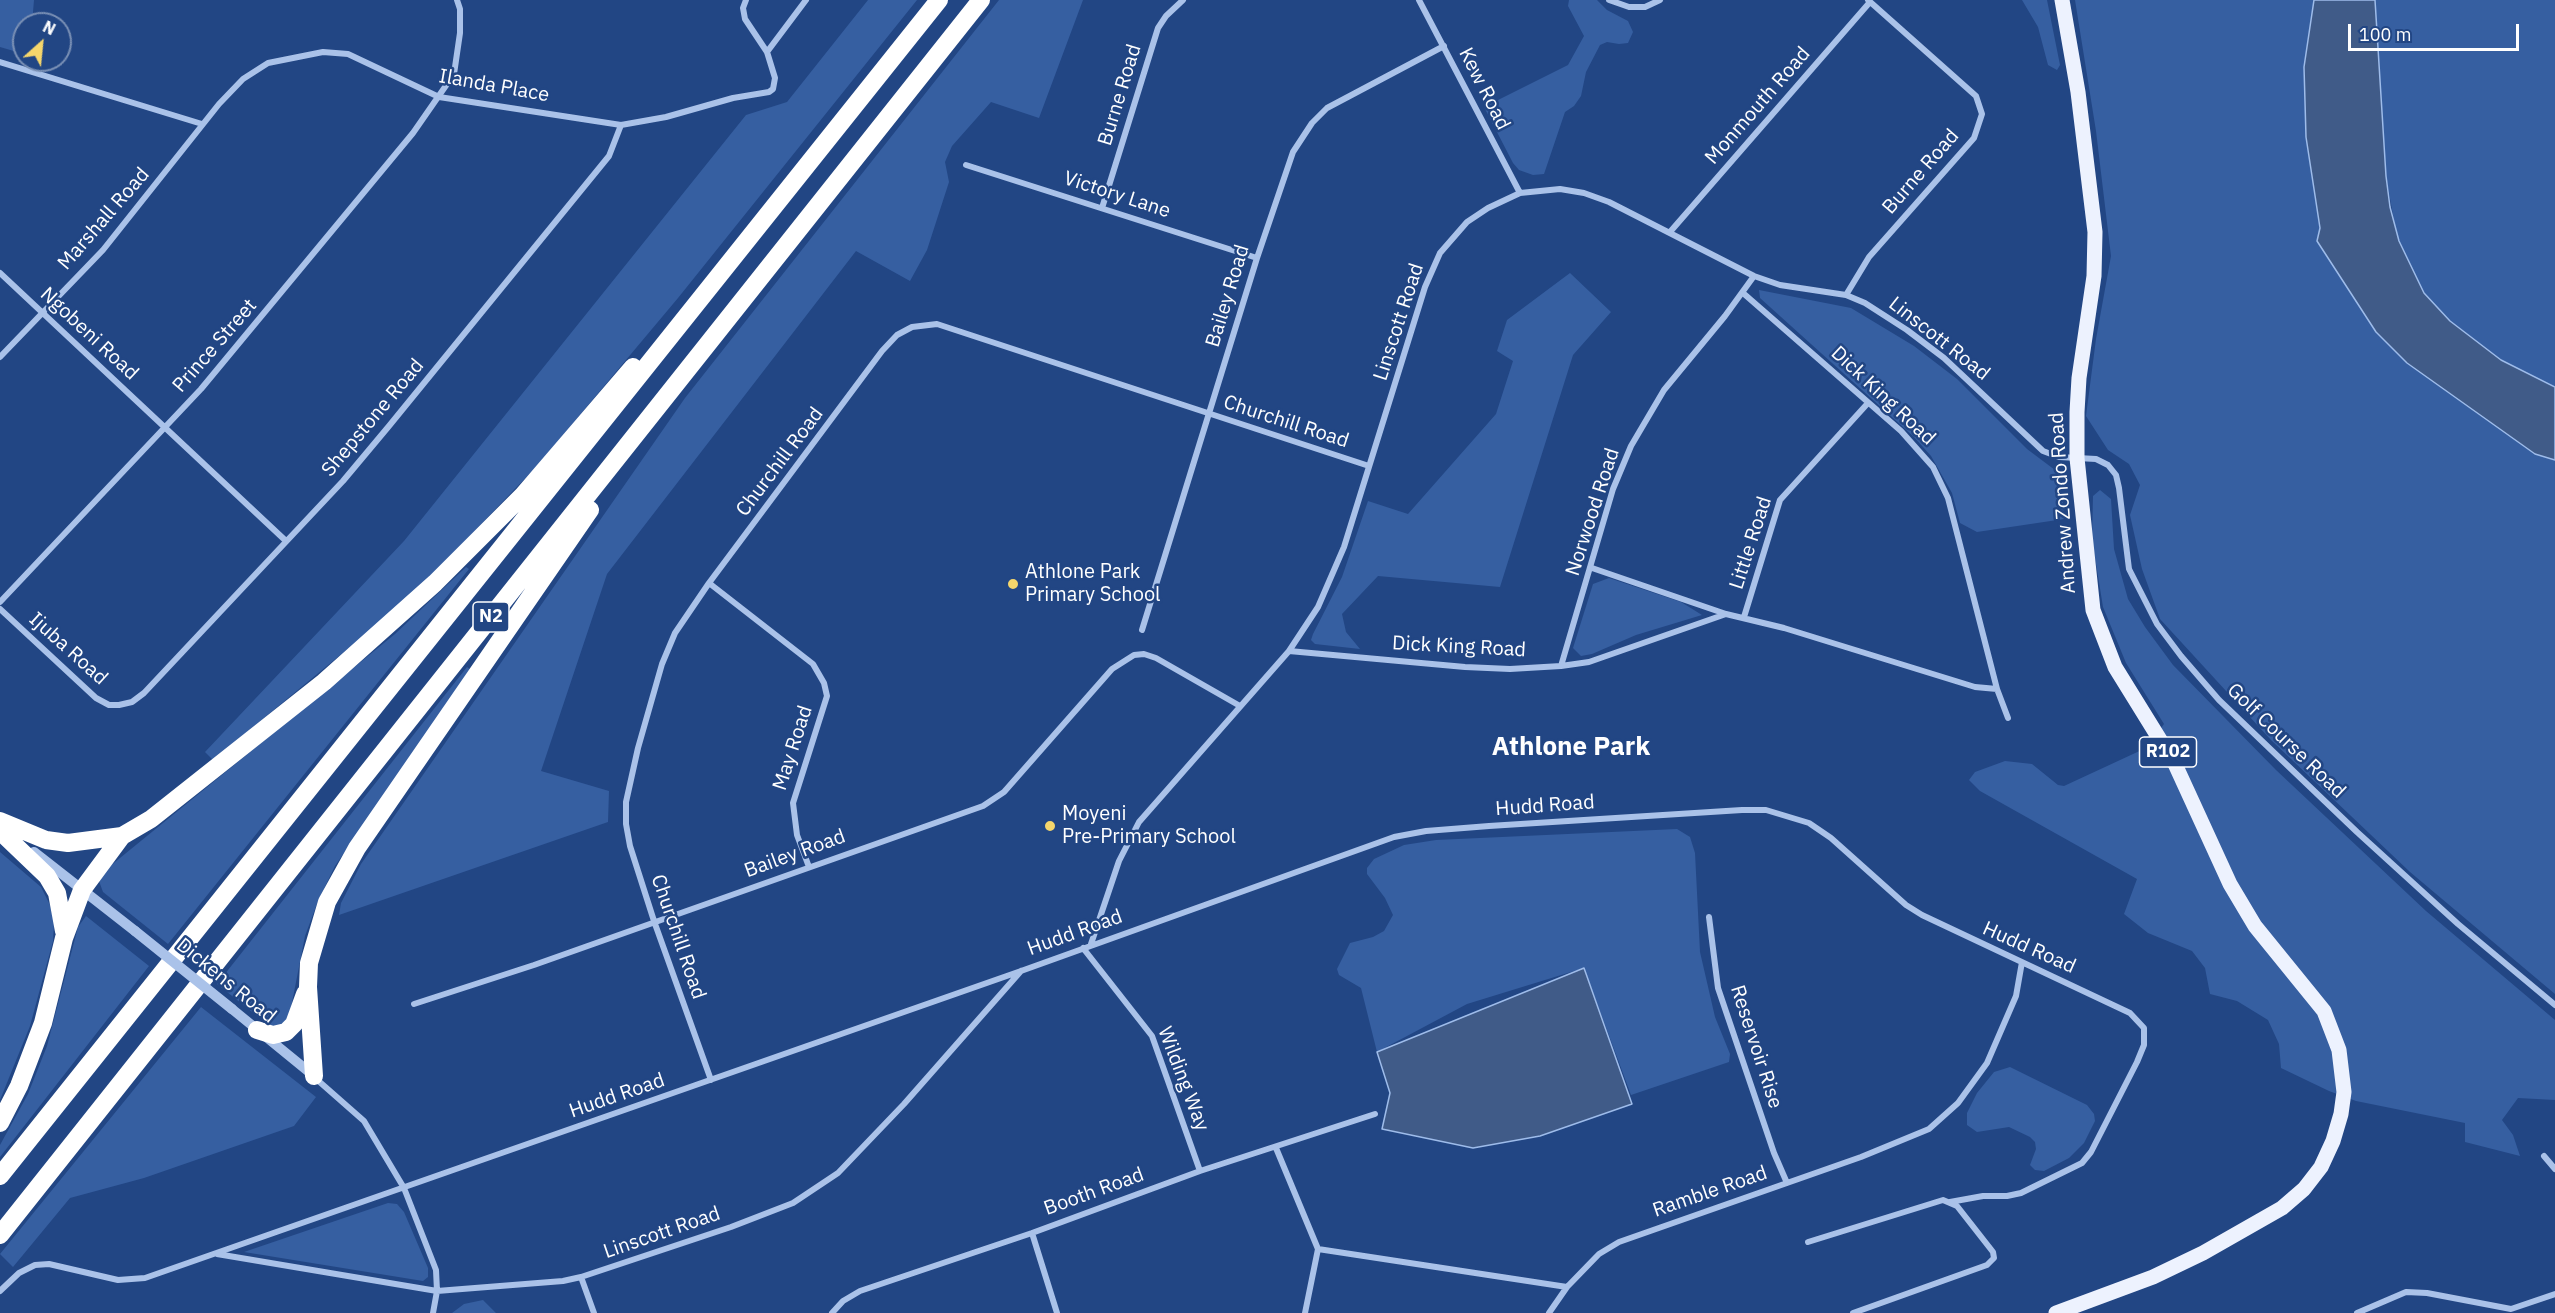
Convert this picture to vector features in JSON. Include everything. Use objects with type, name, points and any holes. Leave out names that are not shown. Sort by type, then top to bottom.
[{"type":"highway","name":"N2","points":[[0,1176],[939,0]]},
{"type":"highway","name":"N2","points":[[0,1235],[981,0]]},
{"type":"highway","points":[[0,1123],[19,1086],[40,1032],[64,938],[82,890],[122,837],[151,819],[324,682],[435,583],[523,495],[631,369],[657,354]]},
{"type":"highway","points":[[314,1076],[308,987],[314,939],[327,902],[344,869],[643,435],[659,406]]},
{"type":"highway","points":[[0,821],[46,840],[68,843],[122,837]]},
{"type":"highway","points":[[0,829],[47,876],[62,907],[64,938]]},
{"type":"highway","points":[[257,1030],[273,1035],[285,1032],[294,1024],[308,987]]},
{"type":"main road","name":"Andrew Zondo Road","points":[[2056,1313],[2153,1277],[2203,1254],[2282,1208],[2304,1189],[2321,1167],[2333,1142],[2344,1092],[2339,1050],[2324,1011],[2255,926],[2230,884],[2175,764],[2115,667],[2101,634],[2088,587],[2077,458],[2079,378],[2094,276],[2095,232],[2082,125],[2062,0]]},
{"type":"street","name":"Prince Street","points":[[0,602],[164,428],[274,304],[440,97],[454,74],[458,54],[460,9],[457,0]]},
{"type":"street","points":[[746,0],[745,20],[767,52],[806,0]]},
{"type":"street","name":"Burne Road","points":[[1102,208],[1158,28],[1183,0]]},
{"type":"street","name":"Kew Road","points":[[1419,0],[1520,193]]},
{"type":"street","points":[[1609,0],[1629,7],[1646,7],[1660,0]]},
{"type":"street","name":"Burne Road","points":[[1846,295],[1869,257],[1974,138],[1982,114],[1976,96],[1869,1]]},
{"type":"street","name":"Monmouth Road","points":[[1670,232],[1869,1]]},
{"type":"street","name":"Bailey Road","points":[[1142,630],[1257,258],[1293,152],[1312,123],[1327,108],[1443,46]]},
{"type":"street","name":"Ilanda Place","points":[[202,124],[254,70],[268,63],[323,51],[348,54],[440,97],[621,125],[666,117],[733,98],[769,92],[773,88],[775,78],[767,52]]},
{"type":"street","points":[[0,62],[202,124]]},
{"type":"street","name":"Marshall Road","points":[[0,357],[103,250],[202,124]]},
{"type":"street","name":"Shepstone Road","points":[[119,705],[132,702],[144,693],[286,542],[389,426],[609,156],[621,125]]},
{"type":"street","name":"Victory Lane","points":[[966,165],[1257,258]]},
{"type":"street","name":"Linscott Road","points":[[1091,944],[1119,861],[1139,822],[1289,651],[1308,626],[1328,588],[1425,287],[1440,253],[1467,222],[1520,193],[1560,189],[1584,193],[1670,232],[1754,276],[1780,285],[1846,295],[1865,303],[1907,330],[1944,358],[2043,451],[2059,457],[2077,458]]},
{"type":"street","name":"Ngobeni Road","points":[[0,273],[286,542]]},
{"type":"street","name":"Norwood Road","points":[[1561,666],[1592,568],[1613,489],[1641,427],[1664,390],[1743,293],[1754,276]]},
{"type":"street","name":"Dick King Road","points":[[1743,293],[1918,448],[1942,482],[1951,507],[1997,689],[2008,718]]},
{"type":"street","name":"Churchill Road","points":[[711,1080],[654,921],[630,846],[626,824],[626,802],[662,664],[675,633],[709,583],[882,351],[897,335],[912,327],[937,324],[1369,466]]},
{"type":"street","name":"Little Road","points":[[1744,617],[1780,500],[1868,403]]},
{"type":"street","name":"Golf Course Road","points":[[2077,458],[2096,459],[2108,465],[2116,475],[2124,545],[2129,569],[2139,594],[2157,624],[2219,700],[2416,886],[2555,1005]]},
{"type":"street","name":"Dick King Road","points":[[1592,568],[1726,614],[1744,617],[1975,687],[1997,689]]},
{"type":"street","name":"May Road","points":[[709,583],[813,664],[824,682],[827,696],[793,803],[797,835],[808,867]]},
{"type":"street","name":"Ijuba Road","points":[[0,609],[96,698],[109,705],[119,705]]},
{"type":"street","name":"Dick King Road","points":[[1289,651],[1465,667],[1510,669],[1561,666],[1589,662],[1726,614]]},
{"type":"street","name":"Bailey Road","points":[[414,1004],[534,965],[994,800],[1012,783],[1113,669],[1134,655],[1144,654],[1156,658],[1240,706]]},
{"type":"street","name":"Hudd Road","points":[[0,1291],[7,1283],[35,1265],[49,1264],[110,1279],[145,1278],[1022,971],[1091,944],[1340,856],[1411,833],[1489,826],[1767,810],[1809,823],[1831,838],[1913,910],[1974,942],[2122,1009],[2138,1019],[2144,1028],[2144,1045],[2100,1136],[2082,1163],[2021,1193],[1983,1196],[1950,1202]]},
{"type":"street","name":"Dickens Road","points":[[0,829],[135,931],[314,1076],[364,1121],[404,1188],[433,1257],[437,1291],[433,1313]]},
{"type":"street","name":"Reservoir Rise","points":[[1709,917],[1718,988],[1774,1153],[1787,1183]]},
{"type":"street","name":"Wilding Way","points":[[1083,948],[1152,1036],[1200,1170]]},
{"type":"street","name":"Ramble Road","points":[[1549,1313],[1567,1287],[1599,1254],[1619,1242],[1912,1138],[1944,1118],[1974,1084],[2001,1037],[2016,996],[2022,962]]},
{"type":"street","name":"Linscott Road","points":[[214,1254],[437,1291],[563,1281],[582,1277],[731,1227],[793,1203],[813,1192],[860,1152],[1022,971]]},
{"type":"street","name":"Booth Road","points":[[832,1313],[843,1301],[860,1291],[1032,1233],[1200,1170],[1276,1148],[1375,1114]]},
{"type":"street","points":[[1276,1148],[1318,1249],[1305,1313]]},
{"type":"street","points":[[2544,1156],[2555,1169]]},
{"type":"street","points":[[1808,1242],[1942,1200],[1950,1202],[1993,1251],[1992,1262],[1853,1313]]},
{"type":"street","points":[[1032,1233],[1057,1313]]},
{"type":"street","points":[[1318,1249],[1567,1287]]},
{"type":"street","points":[[582,1277],[594,1313]]},
{"type":"street","points":[[2357,1313],[2406,1292],[2427,1293],[2511,1309],[2555,1294]]},
{"type":"shaded area","points":[[0,0],[34,0],[33,12],[12,12],[12,50],[0,47]]},
{"type":"shaded area","points":[[868,0],[917,0],[678,298],[537,466],[435,572],[373,628],[213,760],[205,752],[404,541],[746,115],[787,102]]},
{"type":"shaded area","points":[[999,0],[1083,0],[1039,118],[991,102],[952,146],[945,162],[949,182],[927,250],[910,281],[856,251],[607,574],[541,771],[609,791],[608,822],[339,915],[341,903],[361,864],[685,398]]},
{"type":"shaded area","points":[[1569,0],[1597,0],[1607,10],[1628,21],[1633,32],[1628,43],[1607,42],[1600,45],[1586,72],[1581,96],[1574,106],[1565,112],[1544,174],[1533,175],[1519,170],[1513,163],[1484,107],[1568,65],[1584,36],[1568,6]]},
{"type":"shaded area","points":[[2022,0],[2047,0],[2060,65],[2057,70],[2048,65],[2038,27]]},
{"type":"shaded area","points":[[2075,0],[2314,0],[2304,67],[2321,236],[2555,455],[2555,994],[2410,872],[2271,740],[2160,619],[2142,569],[2130,515],[2140,485],[2129,464],[2108,450],[2086,416],[2096,339],[2111,256],[2096,131]]},
{"type":"shaded area","points":[[2314,0],[2375,0],[2386,176],[2390,207],[2399,241],[2424,293],[2450,321],[2501,360],[2555,387],[2555,460],[2535,454],[2407,363],[2376,332],[2317,241],[2320,228],[2306,137],[2304,67]]},
{"type":"shaded area","points":[[2375,0],[2555,0],[2555,391],[2517,374],[2467,339],[2424,293],[2399,248],[2386,176]]},
{"type":"shaded area","points":[[1570,273],[1611,312],[1573,355],[1500,587],[1378,576],[1342,614],[1346,632],[1360,649],[1315,644],[1311,640],[1313,634],[1342,577],[1368,501],[1408,514],[1496,414],[1513,361],[1497,351],[1507,320]]},
{"type":"shaded area","points":[[1759,290],[1851,308],[1914,346],[1957,379],[2027,449],[2055,470],[2062,486],[2064,519],[1977,532],[1960,523],[1952,493],[1931,456],[1914,437],[1760,298]]},
{"type":"shaded area","points":[[2100,490],[2111,499],[2114,549],[2128,599],[2173,665],[2276,770],[2426,911],[2555,1020],[2555,1100],[2518,1098],[2502,1120],[2513,1135],[2520,1156],[2465,1142],[2465,1123],[2356,1101],[2281,1068],[2279,1044],[2268,1020],[2237,1001],[2210,994],[2205,968],[2192,951],[2148,933],[2124,914],[2137,879],[1980,791],[1969,780],[1975,772],[2005,761],[2032,764],[2058,785],[2064,786],[2146,748],[2164,724],[2126,663],[2103,607],[2092,539],[2093,496]]},
{"type":"shaded area","points":[[466,567],[469,569],[168,944],[103,892],[99,881],[104,871],[395,634]]},
{"type":"shaded area","points":[[1609,578],[1681,602],[1702,615],[1636,635],[1592,654],[1581,656],[1573,648],[1593,584]]},
{"type":"shaded area","points":[[467,667],[470,669],[335,866],[318,901],[305,936],[289,1018],[279,1028],[271,1027],[217,984]]},
{"type":"shaded area","points":[[1677,829],[1690,837],[1695,853],[1700,952],[1715,1017],[1730,1054],[1729,1062],[1631,1095],[1584,968],[1467,1004],[1377,1052],[1361,988],[1339,975],[1337,969],[1350,943],[1373,937],[1384,931],[1393,915],[1385,898],[1367,874],[1367,868],[1374,859],[1404,845],[1436,840]]},
{"type":"shaded area","points":[[0,852],[41,887],[50,905],[54,923],[53,941],[30,1026],[0,1100]]},
{"type":"shaded area","points":[[86,916],[149,966],[0,1157],[0,1145],[28,1094],[47,1046],[78,927]]},
{"type":"shaded area","points":[[1584,968],[1632,1104],[1540,1136],[1473,1148],[1382,1129],[1390,1093],[1377,1052]]},
{"type":"shaded area","points":[[201,1007],[316,1097],[294,1126],[144,1178],[70,1198],[13,1267],[0,1254]]},
{"type":"shaded area","points":[[2010,1067],[2087,1105],[2094,1114],[2095,1121],[2084,1143],[2069,1158],[2044,1171],[2035,1170],[2030,1165],[2036,1149],[2035,1142],[2030,1137],[2009,1127],[1977,1132],[1967,1125],[1967,1113],[1977,1093],[1994,1072]]},
{"type":"shaded area","points":[[388,1203],[397,1204],[404,1212],[428,1268],[428,1277],[423,1281],[244,1252]]},
{"type":"shaded area","points":[[483,1300],[496,1313],[452,1313],[464,1304]]},
{"type":"place","name":"Athlone Park Primary School","points":[[1013,584]]},
{"type":"place","name":"Moyeni Pre-Primary School","points":[[1050,826]]},
{"type":"district","name":"Athlone Park","points":[[1571,747]]}]
